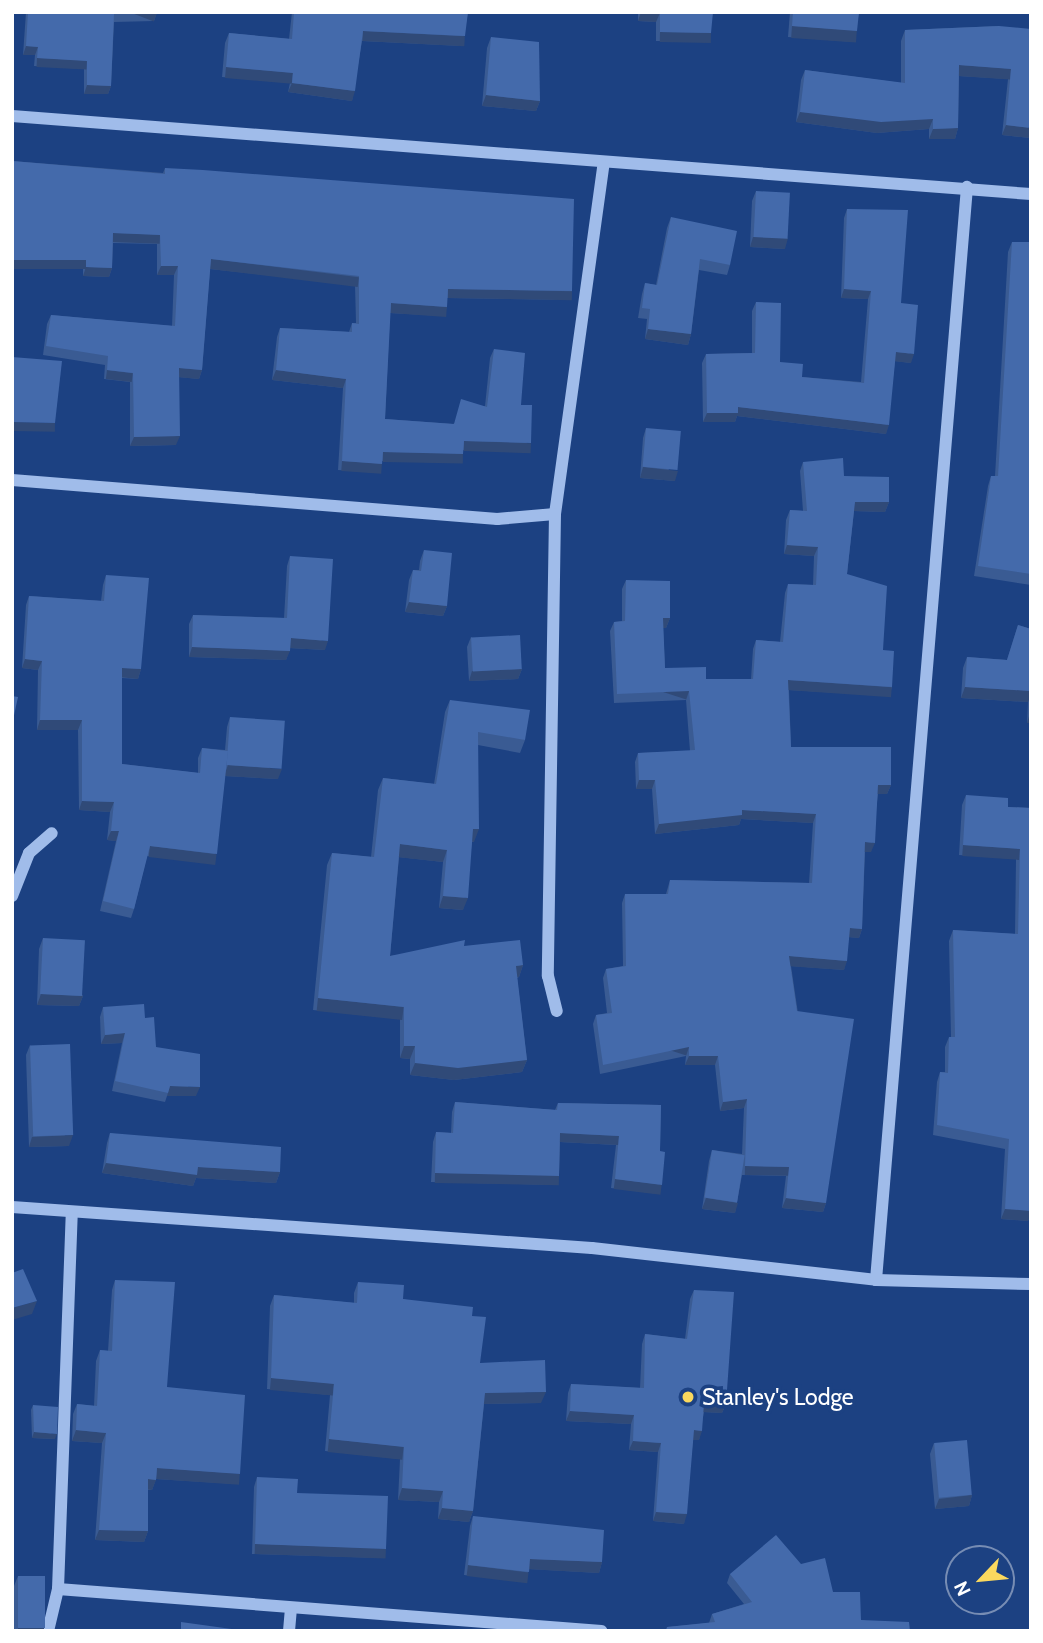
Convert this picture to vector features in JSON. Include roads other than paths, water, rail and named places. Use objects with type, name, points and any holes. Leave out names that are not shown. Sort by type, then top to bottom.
[{"type":"street","points":[[12,116],[603,166],[967,187],[1031,194]]},
{"type":"street","points":[[557,1011],[548,976],[555,514],[603,166]]},
{"type":"street","points":[[876,1280],[967,187]]},
{"type":"street","points":[[12,480],[497,519],[555,514]]},
{"type":"street","points":[[12,896],[29,853],[52,833]]},
{"type":"street","points":[[12,1207],[592,1248],[876,1280],[1031,1284]]},
{"type":"street","points":[[48,1631],[58,1589],[72,1212]]},
{"type":"street","points":[[58,1589],[601,1631]]},
{"type":"street","points":[[289,1631],[291,1609]]},
{"type":"place","name":"Stanley's Lodge","points":[[688,1397]]}]
